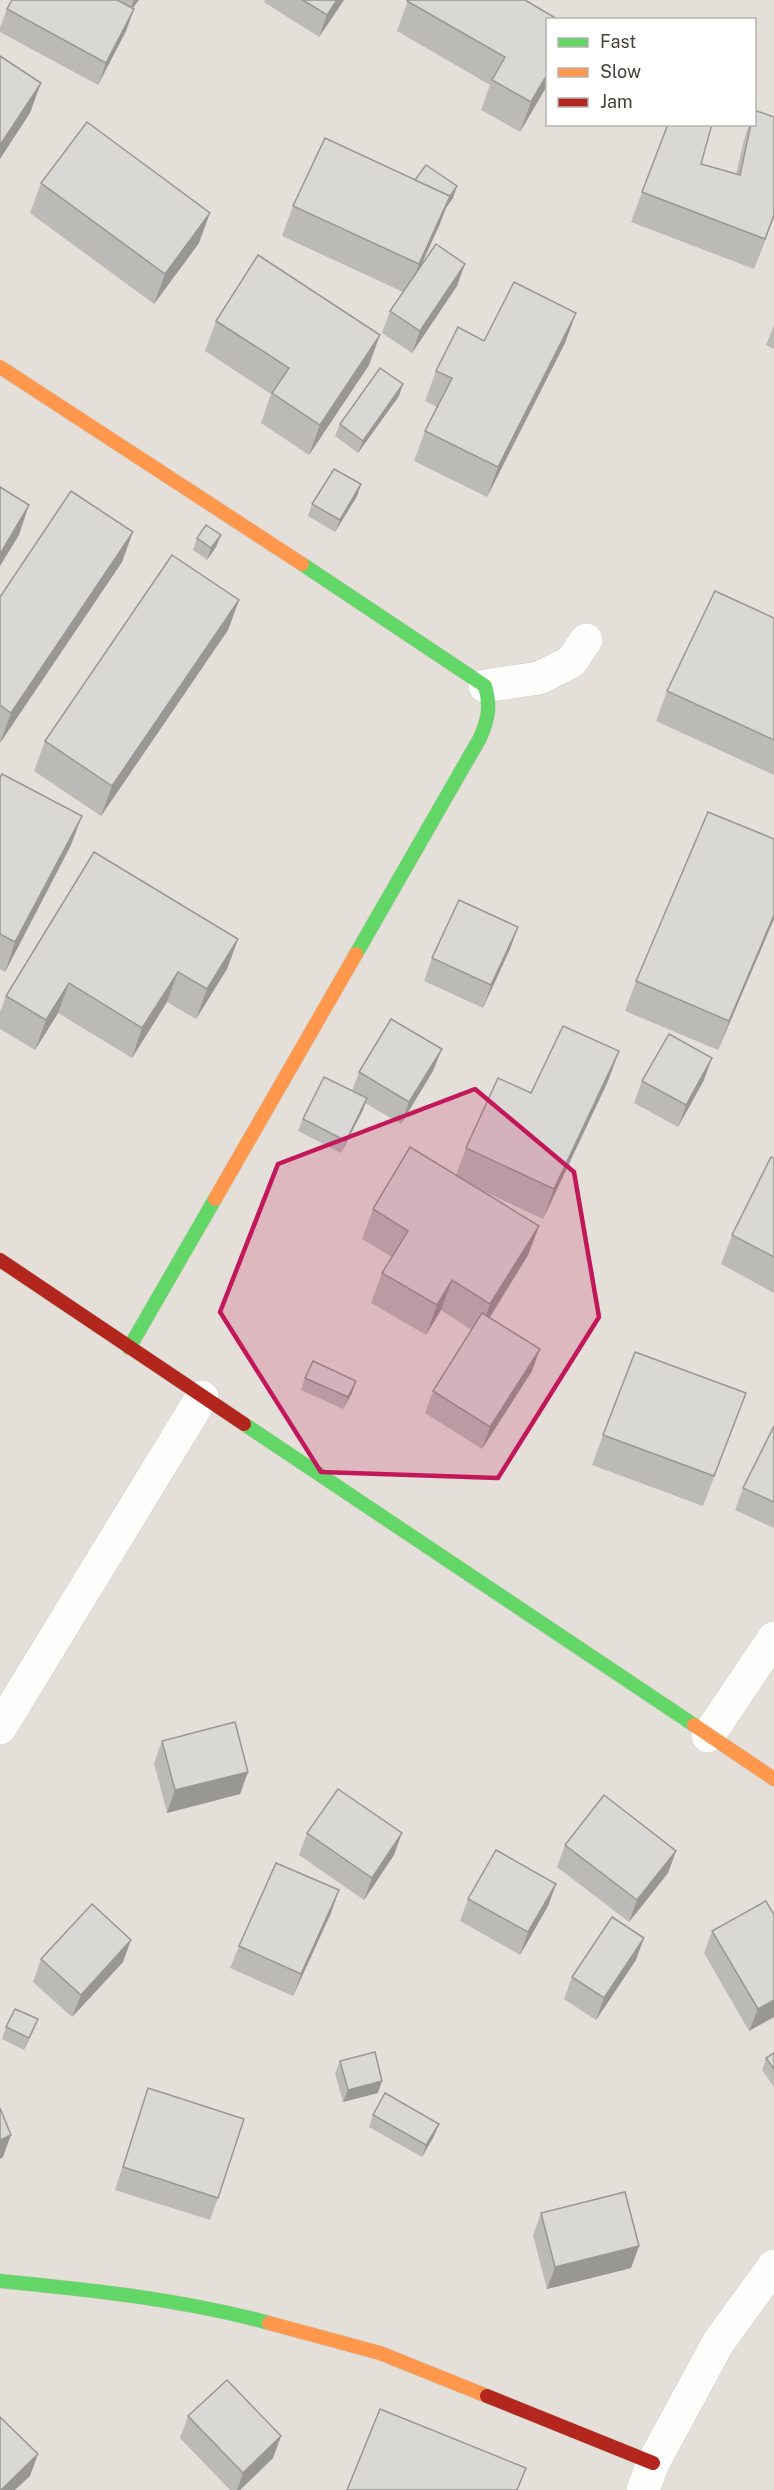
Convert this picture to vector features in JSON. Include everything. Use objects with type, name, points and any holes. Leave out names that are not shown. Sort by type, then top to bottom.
[{"type":"street","points":[[0,367],[485,686],[490,700],[489,717],[480,738],[129,1348]]},
{"type":"street","points":[[485,686],[539,678],[571,662],[586,640]]},
{"type":"street","points":[[0,1260],[774,1779]]},
{"type":"street","points":[[0,1728],[202,1397]]},
{"type":"street","points":[[708,1736],[774,1638]]},
{"type":"street","points":[[0,2281],[113,2292],[224,2310],[368,2350],[648,2476],[718,2343],[774,2266]]},
{"type":"highlighted area","points":[[475,1089],[574,1172],[599,1317],[498,1478],[321,1472],[220,1312],[278,1164]]},
{"type":"shaded area","points":[[0,0],[774,0],[774,2490],[0,2490]]},
{"type":"building","points":[[12,0],[117,0],[134,9],[106,63],[7,9]]},
{"type":"building","points":[[303,0],[337,0],[327,15]]},
{"type":"building","points":[[525,0],[556,18],[546,18],[546,76],[531,102],[492,80],[505,57],[407,1]]},
{"type":"building","points":[[0,56],[41,83],[0,145]]},
{"type":"building","points":[[756,111],[774,117],[774,215],[765,239],[642,192],[667,126],[711,126],[701,164],[740,175],[751,126],[756,126]]},
{"type":"building","points":[[87,122],[210,213],[165,274],[41,183]]},
{"type":"building","points":[[325,138],[450,196],[419,264],[293,206]]},
{"type":"building","points":[[426,165],[457,186],[450,196],[415,180]]},
{"type":"building","points":[[436,244],[465,264],[420,331],[390,311]]},
{"type":"building","points":[[258,255],[380,335],[320,425],[272,393],[289,368],[216,321]]},
{"type":"building","points":[[514,282],[576,313],[498,467],[425,431],[452,378],[436,371],[458,327],[484,341]]},
{"type":"building","points":[[380,368],[403,384],[363,441],[340,424]]},
{"type":"building","points":[[334,469],[361,484],[340,520],[312,504]]},
{"type":"building","points":[[0,487],[29,505],[0,554]]},
{"type":"building","points":[[71,491],[133,532],[11,713],[0,705],[0,597]]},
{"type":"building","points":[[206,525],[221,535],[211,548],[197,538]]},
{"type":"building","points":[[172,555],[239,600],[112,786],[45,741]]},
{"type":"building","points":[[715,591],[774,618],[774,740],[667,691]]},
{"type":"building","points":[[2,774],[82,816],[15,942],[0,934],[0,778]]},
{"type":"building","points":[[708,812],[774,839],[774,915],[729,1021],[636,981]]},
{"type":"building","points":[[94,852],[238,939],[207,989],[178,972],[142,1028],[69,983],[46,1020],[6,996]]},
{"type":"building","points":[[459,900],[518,927],[491,985],[432,958]]},
{"type":"building","points":[[391,1019],[442,1049],[409,1102],[359,1072]]},
{"type":"building","points":[[563,1026],[619,1051],[554,1189],[466,1148],[498,1078],[531,1093]]},
{"type":"building","points":[[669,1034],[712,1058],[686,1105],[642,1081]]},
{"type":"building","points":[[324,1077],[367,1098],[346,1141],[303,1119]]},
{"type":"building","points":[[410,1147],[539,1226],[490,1304],[452,1280],[437,1305],[382,1273],[408,1231],[373,1209]]},
{"type":"building","points":[[771,1157],[774,1158],[774,1257],[732,1235]]},
{"type":"building","points":[[482,1313],[540,1349],[490,1427],[433,1391]]},
{"type":"building","points":[[635,1352],[746,1393],[714,1476],[603,1435]]},
{"type":"building","points":[[313,1361],[356,1381],[348,1397],[305,1378]]},
{"type":"building","points":[[774,1426],[774,1502],[743,1488]]},
{"type":"building","points":[[235,1722],[248,1772],[175,1790],[162,1741]]},
{"type":"building","points":[[338,1789],[402,1833],[372,1878],[307,1833]]},
{"type":"building","points":[[604,1795],[676,1851],[637,1900],[565,1845]]},
{"type":"building","points":[[496,1850],[556,1884],[528,1932],[468,1899]]},
{"type":"building","points":[[276,1863],[339,1890],[301,1974],[239,1946]]},
{"type":"building","points":[[766,1901],[774,1915],[774,2000],[758,2009],[712,1931]]},
{"type":"building","points":[[92,1904],[131,1940],[81,1995],[41,1959]]},
{"type":"building","points":[[612,1917],[644,1938],[604,1998],[572,1977]]},
{"type":"building","points":[[15,2009],[38,2019],[29,2038],[6,2027]]},
{"type":"building","points":[[375,2052],[382,2081],[348,2090],[340,2061]]},
{"type":"building","points":[[774,2053],[774,2069],[766,2058]]},
{"type":"building","points":[[148,2088],[244,2119],[218,2198],[123,2167]]},
{"type":"building","points":[[385,2093],[439,2124],[426,2145],[373,2115]]},
{"type":"building","points":[[0,2108],[11,2135],[0,2140]]},
{"type":"building","points":[[625,2192],[639,2246],[555,2267],[541,2213]]},
{"type":"building","points":[[227,2380],[281,2436],[243,2473],[188,2416]]},
{"type":"building","points":[[380,2409],[526,2468],[517,2490],[347,2490]]},
{"type":"building","points":[[0,2417],[38,2454],[1,2490],[0,2490]]},
{"type":"traffic: fast","points":[[302,564],[485,686],[488,700],[487,719],[480,738],[356,954]]},
{"type":"traffic: fast","points":[[129,1348],[215,1199]]},
{"type":"traffic: fast","points":[[244,1424],[694,1725]]},
{"type":"traffic: fast","points":[[0,2281],[169,2302],[269,2323]]},
{"type":"traffic: slow","points":[[0,367],[302,564]]},
{"type":"traffic: slow","points":[[215,1199],[356,954]]},
{"type":"traffic: slow","points":[[694,1725],[774,1779]]},
{"type":"traffic: slow","points":[[269,2323],[380,2353],[487,2396]]},
{"type":"traffic: jam","points":[[0,1260],[244,1424]]},
{"type":"traffic: jam","points":[[487,2396],[653,2463]]}]
